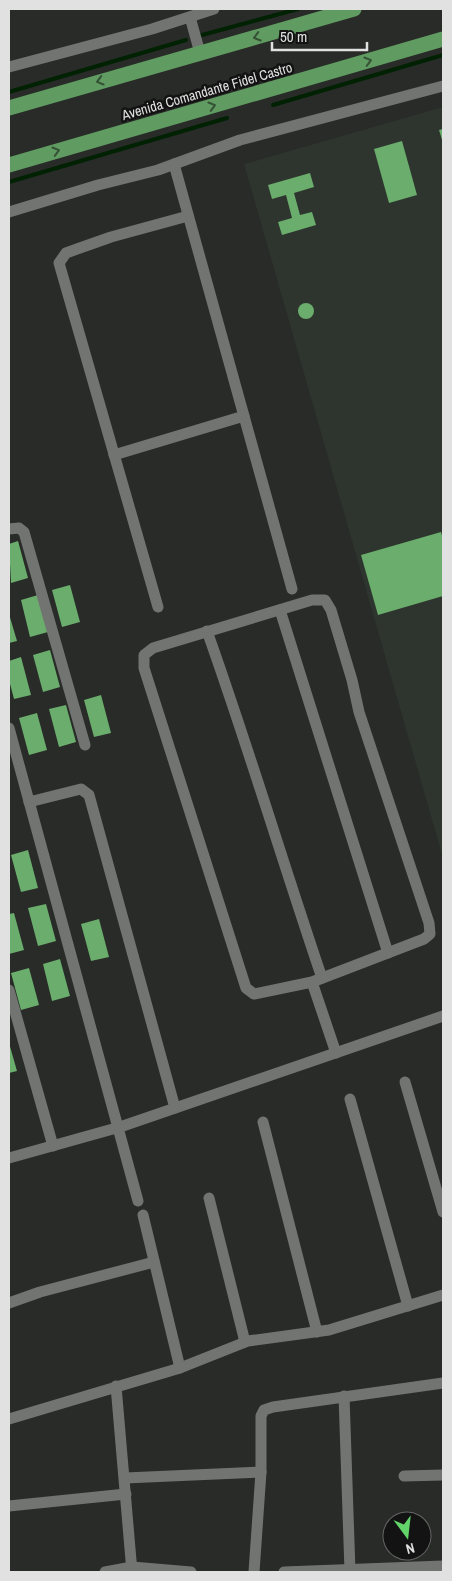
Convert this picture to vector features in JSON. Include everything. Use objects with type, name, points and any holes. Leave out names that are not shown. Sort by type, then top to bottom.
[{"type":"highway","points":[[9,108],[200,53],[336,11],[354,9]]},
{"type":"highway","name":"Avenida Comandante Fidel Castro","points":[[9,164],[443,39]]},
{"type":"street","points":[[9,67],[214,9]]},
{"type":"street","points":[[190,17],[200,53]]},
{"type":"street","points":[[9,212],[174,164],[240,140],[443,86]]},
{"type":"street","points":[[174,164],[292,589]]},
{"type":"street","points":[[158,607],[59,263],[66,253],[76,249],[111,237],[188,216]]},
{"type":"street","points":[[114,456],[244,416]]},
{"type":"street","points":[[9,529],[19,528],[24,532],[85,745]]},
{"type":"street","points":[[312,600],[325,600],[333,618],[352,680],[358,712],[430,934],[424,939],[317,980],[254,994],[246,988],[144,668],[144,655],[153,648],[280,610],[312,600]]},
{"type":"street","points":[[280,610],[388,953]]},
{"type":"street","points":[[207,631],[243,731],[317,980],[336,1053]]},
{"type":"street","points":[[9,728],[120,1127],[138,1201]]},
{"type":"street","points":[[29,802],[81,789],[89,795],[175,1108]]},
{"type":"street","points":[[9,990],[53,1146]]},
{"type":"street","points":[[9,1158],[120,1127],[443,1016]]},
{"type":"street","points":[[405,1082],[443,1212]]},
{"type":"street","points":[[350,1098],[408,1306]]},
{"type":"street","points":[[264,1122],[317,1332]]},
{"type":"street","points":[[209,1198],[245,1342]]},
{"type":"street","points":[[143,1215],[180,1368]]},
{"type":"street","points":[[9,1303],[40,1292],[154,1262]]},
{"type":"street","points":[[9,1419],[180,1368],[245,1342],[317,1332],[443,1295]]},
{"type":"street","points":[[254,1572],[261,1472],[260,1416],[264,1410],[344,1396],[443,1383]]},
{"type":"street","points":[[116,1386],[132,1569]]},
{"type":"street","points":[[344,1396],[350,1571]]},
{"type":"street","points":[[125,1478],[261,1472]]},
{"type":"street","points":[[404,1476],[443,1475]]},
{"type":"street","points":[[9,1506],[126,1494]]},
{"type":"street","points":[[284,1572],[438,1568]]},
{"type":"street","points":[[105,1572],[132,1569],[191,1572]]},
{"type":"shaded area","points":[[443,107],[443,858],[244,164]]},
{"type":"building","points":[[443,129],[443,143],[439,130]]},
{"type":"building","points":[[402,141],[417,195],[389,203],[374,149]]},
{"type":"building","points":[[310,173],[314,187],[294,193],[300,215],[312,212],[316,225],[282,235],[278,222],[292,218],[286,195],[272,199],[268,185]]},
{"type":"building","points":[[306,303],[314,311],[306,319],[298,311]]},
{"type":"building","points":[[441,532],[443,539],[443,596],[378,615],[361,555]]},
{"type":"building","points":[[18,541],[28,578],[11,583],[9,544]]},
{"type":"building","points":[[70,585],[80,622],[62,627],[52,590]]},
{"type":"building","points":[[38,595],[48,632],[30,637],[21,600]]},
{"type":"building","points":[[9,614],[17,641],[9,643]]},
{"type":"building","points":[[50,650],[60,687],[43,692],[33,655]]},
{"type":"building","points":[[21,657],[31,695],[14,699],[9,680],[9,661]]},
{"type":"building","points":[[101,695],[111,733],[94,737],[84,700]]},
{"type":"building","points":[[66,705],[76,742],[59,747],[49,709]]},
{"type":"building","points":[[37,713],[47,750],[29,755],[19,718]]},
{"type":"building","points":[[28,850],[38,888],[21,892],[11,855]]},
{"type":"building","points":[[46,904],[56,941],[38,946],[28,908]]},
{"type":"building","points":[[14,913],[24,950],[9,954],[9,914]]},
{"type":"building","points":[[99,919],[109,957],[91,961],[81,924]]},
{"type":"building","points":[[60,959],[70,996],[52,1001],[43,964]]},
{"type":"building","points":[[29,968],[39,1005],[21,1010],[11,973]]},
{"type":"building","points":[[9,1043],[17,1071],[9,1073]]},
{"type":"waterway","points":[[202,35],[298,9]]},
{"type":"waterway","points":[[9,92],[186,40]]},
{"type":"waterway","points":[[273,105],[443,55]]},
{"type":"waterway","points":[[9,182],[227,118]]}]
